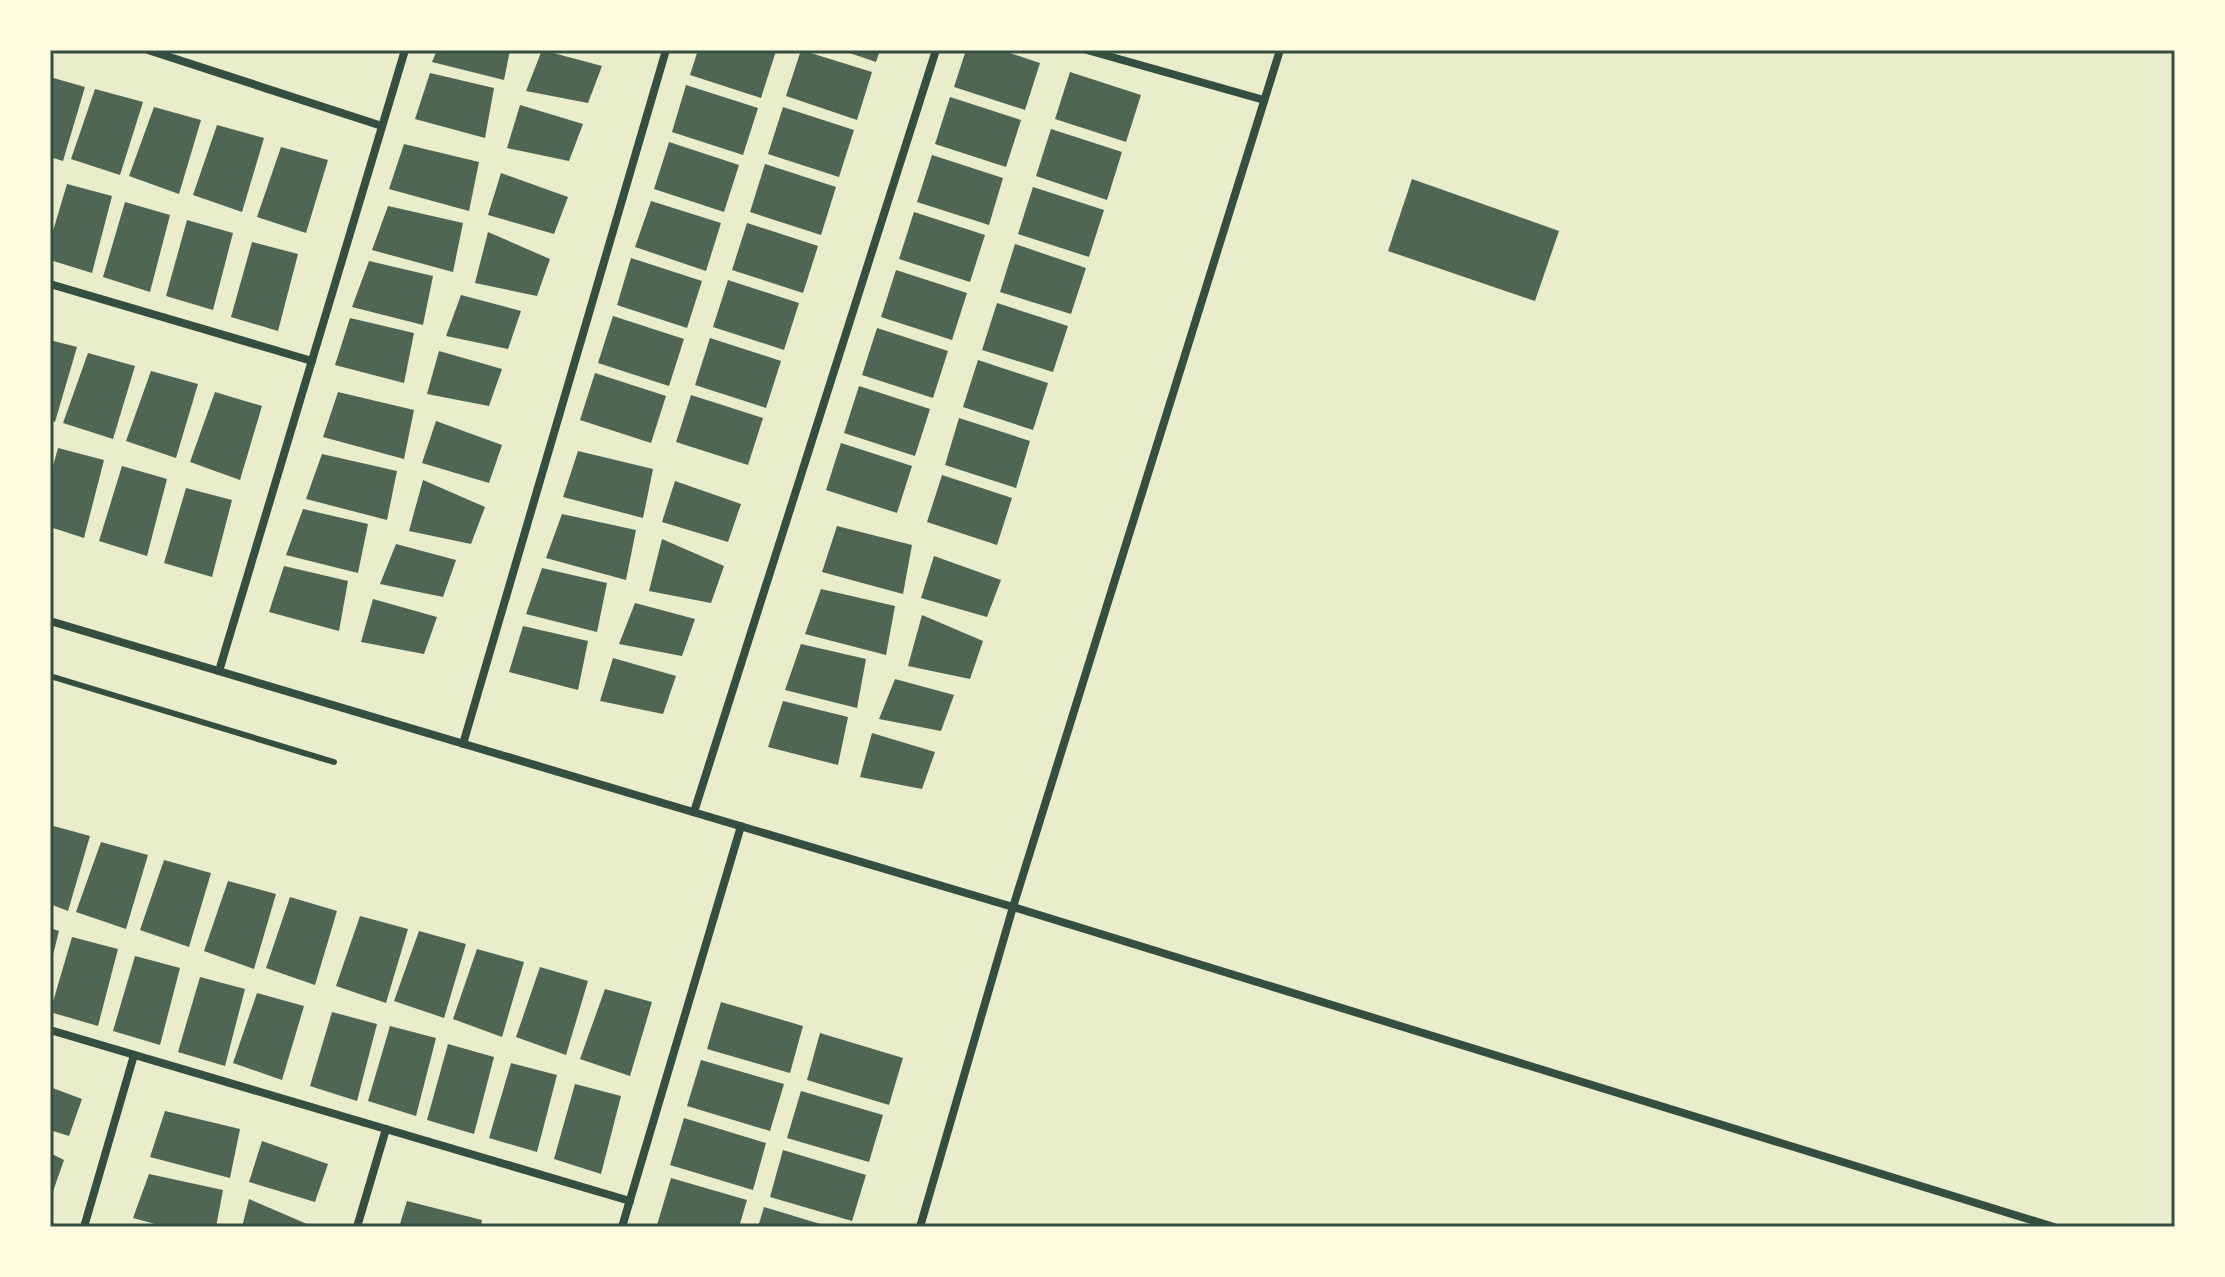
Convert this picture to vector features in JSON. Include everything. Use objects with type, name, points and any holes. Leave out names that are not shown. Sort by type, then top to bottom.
[{"type":"street","points":[[148,50],[382,126]]},
{"type":"street","points":[[219,671],[405,50]]},
{"type":"street","points":[[463,744],[666,50]]},
{"type":"street","points":[[694,812],[936,50]]},
{"type":"street","points":[[1087,50],[1264,100]]},
{"type":"street","points":[[920,1227],[1013,907],[1280,50]]},
{"type":"street","points":[[50,284],[312,361]]},
{"type":"street","points":[[50,621],[1013,907],[2054,1227]]},
{"type":"street","points":[[622,1227],[741,826]]},
{"type":"street","points":[[50,1030],[630,1201]]},
{"type":"street","points":[[84,1227],[134,1055]]},
{"type":"street","points":[[357,1227],[386,1129]]},
{"type":"lane","points":[[50,676],[334,762]]},
{"type":"building","points":[[437,50],[510,50],[504,80],[432,62]]},
{"type":"building","points":[[542,50],[602,66],[588,103],[526,91]]},
{"type":"building","points":[[698,50],[776,51],[761,98],[690,75]]},
{"type":"building","points":[[801,50],[872,72],[857,120],[786,96]]},
{"type":"building","points":[[841,50],[880,50],[876,62]]},
{"type":"building","points":[[966,50],[1001,50],[1040,63],[1025,110],[954,87]]},
{"type":"building","points":[[1070,72],[1141,95],[1126,142],[1055,119]]},
{"type":"building","points":[[430,73],[494,88],[485,138],[415,119]]},
{"type":"building","points":[[50,77],[85,87],[63,161],[50,157]]},
{"type":"building","points":[[686,85],[758,108],[743,155],[672,132]]},
{"type":"building","points":[[95,89],[143,102],[120,175],[71,159]]},
{"type":"building","points":[[950,97],[1021,120],[1006,167],[935,144]]},
{"type":"building","points":[[520,105],[583,124],[569,161],[507,148]]},
{"type":"building","points":[[154,107],[201,120],[179,194],[129,176]]},
{"type":"building","points":[[783,107],[854,130],[839,177],[768,154]]},
{"type":"building","points":[[217,125],[264,138],[242,212],[193,195]]},
{"type":"building","points":[[1051,129],[1122,152],[1107,200],[1036,176]]},
{"type":"building","points":[[669,142],[739,165],[724,212],[654,189]]},
{"type":"building","points":[[404,144],[479,162],[469,211],[389,189]]},
{"type":"building","points":[[281,147],[328,160],[306,233],[257,217]]},
{"type":"building","points":[[932,155],[1003,178],[989,225],[917,202]]},
{"type":"building","points":[[765,164],[836,187],[821,235],[750,212]]},
{"type":"building","points":[[501,173],[568,197],[554,234],[488,215]]},
{"type":"building","points":[[1412,179],[1559,231],[1535,301],[1388,251]]},
{"type":"building","points":[[67,184],[112,196],[92,273],[50,260],[50,241]]},
{"type":"building","points":[[1033,187],[1104,210],[1089,257],[1018,234]]},
{"type":"building","points":[[651,201],[721,223],[706,271],[635,247]]},
{"type":"building","points":[[125,202],[170,215],[150,292],[103,277]]},
{"type":"building","points":[[388,206],[463,223],[453,272],[372,250]]},
{"type":"building","points":[[914,212],[985,235],[970,282],[899,259]]},
{"type":"building","points":[[187,220],[233,233],[213,310],[166,296]]},
{"type":"building","points":[[747,223],[818,246],[803,293],[732,270]]},
{"type":"building","points":[[488,232],[550,259],[537,296],[475,283]]},
{"type":"building","points":[[252,242],[298,254],[278,331],[231,317]]},
{"type":"building","points":[[1015,244],[1086,268],[1071,314],[1000,292]]},
{"type":"building","points":[[631,258],[702,281],[687,328],[617,305]]},
{"type":"building","points":[[369,261],[433,276],[423,325],[352,307]]},
{"type":"building","points":[[896,270],[967,293],[952,340],[881,317]]},
{"type":"building","points":[[728,280],[799,303],[784,350],[713,327]]},
{"type":"building","points":[[461,295],[521,311],[508,349],[446,336]]},
{"type":"building","points":[[997,303],[1068,326],[1053,372],[982,350]]},
{"type":"building","points":[[613,316],[684,339],[669,386],[598,363]]},
{"type":"building","points":[[350,318],[414,333],[404,383],[335,365]]},
{"type":"building","points":[[877,328],[948,351],[933,398],[862,375]]},
{"type":"building","points":[[710,338],[781,361],[766,408],[695,385]]},
{"type":"building","points":[[50,340],[77,347],[55,422],[50,420]]},
{"type":"building","points":[[439,351],[502,369],[489,406],[427,394]]},
{"type":"building","points":[[88,353],[135,366],[113,439],[63,423]]},
{"type":"building","points":[[978,360],[1048,383],[1033,430],[963,407]]},
{"type":"building","points":[[151,371],[198,384],[176,458],[126,441]]},
{"type":"building","points":[[595,373],[666,396],[651,443],[580,420]]},
{"type":"building","points":[[859,386],[930,409],[915,456],[844,433]]},
{"type":"building","points":[[215,392],[262,406],[240,480],[190,462]]},
{"type":"building","points":[[338,392],[414,410],[404,459],[323,437]]},
{"type":"building","points":[[691,395],[763,418],[748,465],[676,442]]},
{"type":"building","points":[[959,418],[1030,441],[1016,488],[945,465]]},
{"type":"building","points":[[436,421],[502,445],[489,483],[422,463]]},
{"type":"building","points":[[841,443],[912,466],[897,513],[826,490]]},
{"type":"building","points":[[58,448],[104,460],[84,538],[50,527],[50,477]]},
{"type":"building","points":[[578,451],[653,469],[643,518],[563,497]]},
{"type":"building","points":[[322,454],[397,471],[387,520],[306,499]]},
{"type":"building","points":[[122,466],[167,479],[147,556],[99,541]]},
{"type":"building","points":[[942,475],[1012,498],[997,545],[927,522]]},
{"type":"building","points":[[423,480],[485,507],[471,544],[409,531]]},
{"type":"building","points":[[675,481],[741,504],[728,542],[662,522]]},
{"type":"building","points":[[186,488],[232,500],[212,577],[164,563]]},
{"type":"building","points":[[303,509],[368,524],[358,573],[286,555]]},
{"type":"building","points":[[562,514],[636,530],[626,580],[546,558]]},
{"type":"building","points":[[837,526],[912,545],[903,594],[822,572]]},
{"type":"building","points":[[662,539],[724,566],[711,603],[649,591]]},
{"type":"building","points":[[396,544],[456,560],[443,597],[380,584]]},
{"type":"building","points":[[934,556],[1001,580],[987,617],[921,598]]},
{"type":"building","points":[[284,566],[348,581],[339,631],[269,612]]},
{"type":"building","points":[[542,568],[607,583],[597,632],[526,614]]},
{"type":"building","points":[[821,589],[895,606],[886,655],[805,634]]},
{"type":"building","points":[[373,599],[437,617],[424,654],[361,642]]},
{"type":"building","points":[[635,603],[695,619],[682,656],[619,644]]},
{"type":"building","points":[[922,615],[983,641],[970,679],[908,666]]},
{"type":"building","points":[[523,626],[588,641],[578,690],[509,672]]},
{"type":"building","points":[[801,644],[866,659],[857,708],[785,690]]},
{"type":"building","points":[[613,658],[676,676],[663,714],[600,701]]},
{"type":"building","points":[[895,679],[954,695],[941,731],[879,719]]},
{"type":"building","points":[[783,701],[848,717],[838,765],[768,747]]},
{"type":"building","points":[[872,733],[935,752],[922,789],[860,777]]},
{"type":"building","points":[[50,825],[90,836],[68,911],[50,904]]},
{"type":"building","points":[[101,842],[148,855],[126,929],[76,912]]},
{"type":"building","points":[[164,860],[211,873],[189,947],[140,930]]},
{"type":"building","points":[[228,881],[276,894],[254,969],[204,951]]},
{"type":"building","points":[[290,897],[337,911],[315,985],[266,968]]},
{"type":"building","points":[[360,916],[408,929],[386,1003],[336,986]]},
{"type":"building","points":[[50,928],[59,931],[51,963],[50,963]]},
{"type":"building","points":[[419,931],[466,944],[444,1018],[394,1001]]},
{"type":"building","points":[[72,937],[118,949],[98,1026],[50,1012]]},
{"type":"building","points":[[477,949],[524,962],[502,1037],[453,1019]]},
{"type":"building","points":[[135,956],[180,968],[160,1045],[113,1031]]},
{"type":"building","points":[[540,967],[588,981],[566,1055],[516,1037]]},
{"type":"building","points":[[200,977],[245,989],[225,1066],[178,1052]]},
{"type":"building","points":[[605,989],[652,1002],[630,1076],[580,1059]]},
{"type":"building","points":[[257,993],[304,1006],[282,1080],[233,1063]]},
{"type":"building","points":[[721,1002],[803,1026],[790,1073],[707,1049]]},
{"type":"building","points":[[332,1012],[377,1024],[357,1101],[310,1086]]},
{"type":"building","points":[[390,1026],[436,1038],[416,1116],[368,1101]]},
{"type":"building","points":[[820,1033],[903,1058],[889,1105],[807,1080]]},
{"type":"building","points":[[448,1044],[494,1057],[474,1134],[427,1120]]},
{"type":"building","points":[[701,1060],[784,1084],[770,1131],[687,1106]]},
{"type":"building","points":[[511,1063],[557,1075],[537,1152],[489,1138]]},
{"type":"building","points":[[575,1084],[621,1096],[601,1174],[554,1159]]},
{"type":"building","points":[[50,1087],[82,1099],[69,1136],[50,1130]]},
{"type":"building","points":[[801,1091],[883,1115],[869,1162],[787,1138]]},
{"type":"building","points":[[165,1111],[240,1129],[230,1178],[150,1157]]},
{"type":"building","points":[[684,1118],[766,1143],[753,1190],[670,1165]]},
{"type":"building","points":[[262,1141],[328,1164],[315,1202],[249,1182]]},
{"type":"building","points":[[783,1150],[866,1175],[852,1221],[770,1197]]},
{"type":"building","points":[[50,1153],[64,1160],[50,1200]]},
{"type":"building","points":[[149,1174],[223,1190],[216,1227],[166,1227],[133,1218]]},
{"type":"building","points":[[671,1178],[747,1200],[739,1227],[657,1225]]},
{"type":"building","points":[[249,1199],[314,1227],[242,1227]]},
{"type":"building","points":[[407,1201],[482,1220],[481,1227],[399,1227]]},
{"type":"building","points":[[764,1207],[827,1226],[827,1227],[758,1227]]}]
